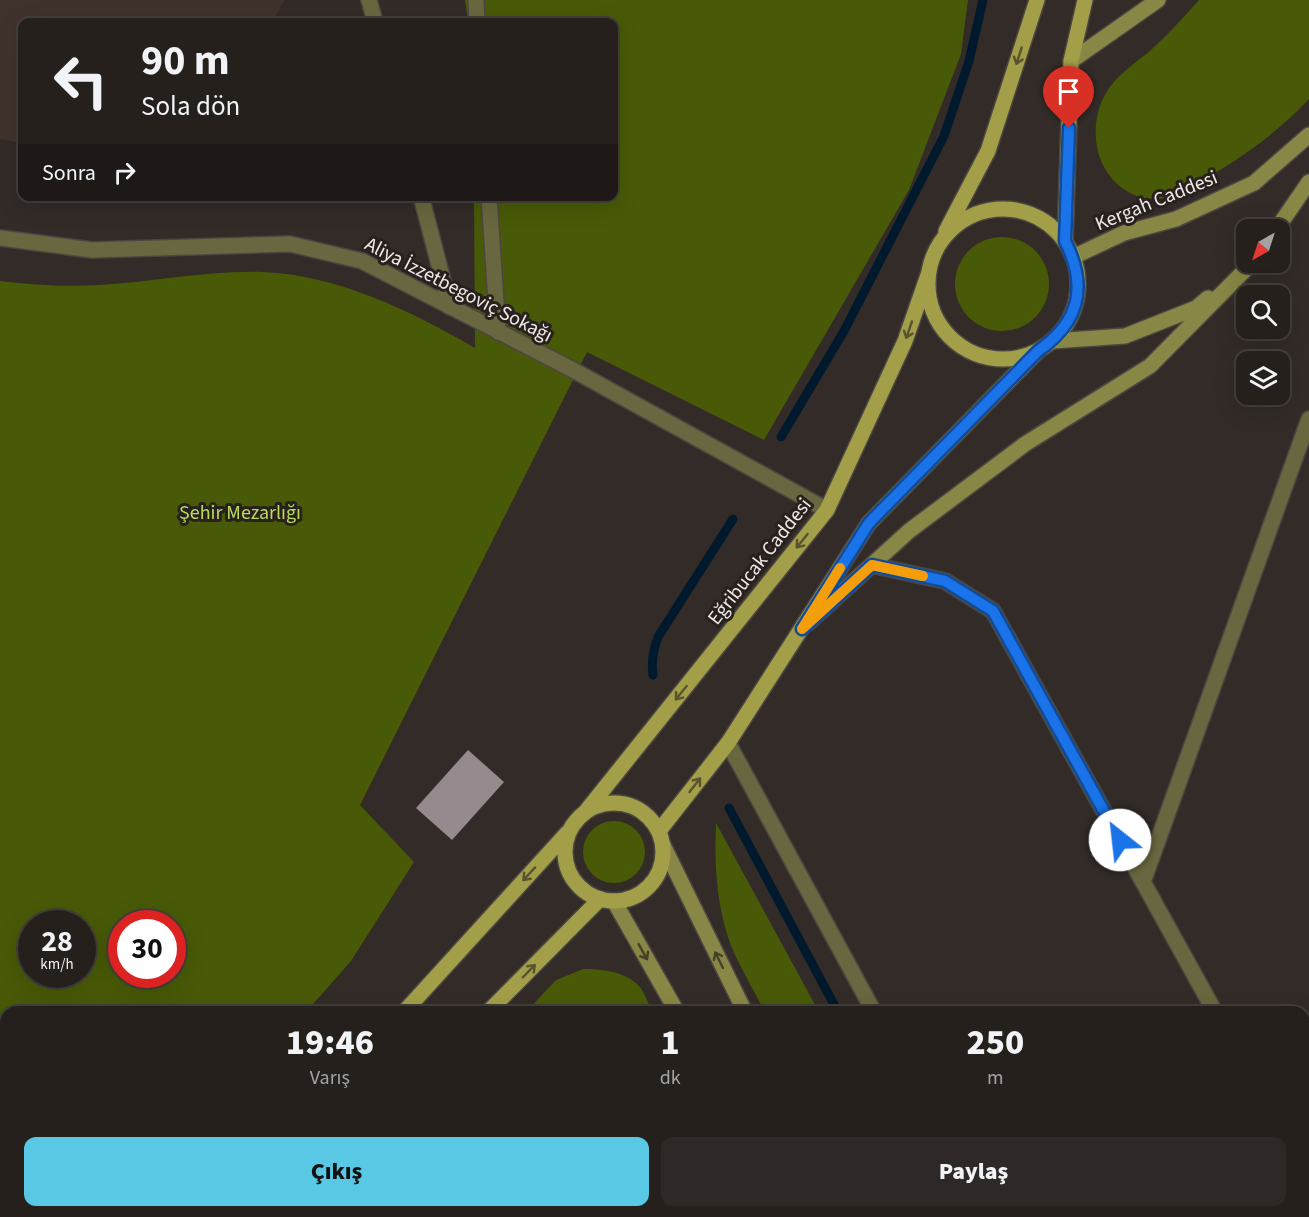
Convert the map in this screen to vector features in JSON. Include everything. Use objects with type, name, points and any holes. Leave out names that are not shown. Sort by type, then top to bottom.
[{"type":"main road","points":[[1037,0],[988,151],[932,257],[928,275],[928,293],[932,311],[940,327],[952,340],[968,351],[985,358],[1003,360],[1038,351]]},
{"type":"main road","points":[[1065,241],[1071,61],[1085,0]]},
{"type":"main road","points":[[661,838],[728,743],[869,523],[1038,351],[1053,341],[1065,327],[1076,302],[1078,275],[1065,241],[1052,227],[1037,217],[1002,208],[967,217],[940,241]]},
{"type":"main road","name":"Eğribucak Caddesi","points":[[587,810],[827,510],[905,341],[928,275]]},
{"type":"main road","points":[[409,1006],[587,810],[600,804],[614,802],[640,810],[651,819],[661,838],[663,859],[659,872],[651,884],[628,899],[607,900],[587,893],[576,884],[569,872],[565,858],[565,844],[569,831]]},
{"type":"main road","points":[[494,1006],[607,900]]},
{"type":"street","points":[[369,0],[374,18]]},
{"type":"street","points":[[476,0],[477,18]]},
{"type":"street","points":[[1071,61],[1158,0]]},
{"type":"street","name":"Kergah Caddesi","points":[[1073,258],[1124,233],[1176,219],[1254,183],[1309,135]]},
{"type":"street","points":[[1284,219],[1309,182]]},
{"type":"street","points":[[423,201],[450,307]]},
{"type":"street","points":[[489,201],[498,332]]},
{"type":"street","name":"Aliya İzzetbegoviç Sokağı","points":[[0,238],[92,250],[290,244],[362,261],[574,371],[827,510]]},
{"type":"street","points":[[1053,341],[1125,336],[1196,308],[1239,273]]},
{"type":"street","points":[[802,629],[909,531],[1025,444],[1150,366],[1242,273]]},
{"type":"street","points":[[1143,882],[1309,419]]},
{"type":"street","points":[[872,565],[945,581],[993,611],[1212,1006]]},
{"type":"street","points":[[728,743],[871,1006]]},
{"type":"street","points":[[661,838],[742,1006]]},
{"type":"street","points":[[607,900],[673,1006]]},
{"type":"shaded area","points":[[0,0],[284,0],[275,18],[18,18],[18,142],[0,139]]},
{"type":"green space","name":"Şehir Mezarlığı","points":[[465,0],[968,0],[961,54],[909,190],[764,440],[587,352],[360,805],[414,862],[351,961],[311,1006],[0,1006],[0,281],[87,286],[201,274],[263,272],[319,280],[346,288],[400,308],[475,348],[474,201],[618,201],[618,18],[467,18]]},
{"type":"green space","points":[[1199,0],[1309,0],[1309,99],[1285,123],[1230,164],[1174,195],[1154,199],[1144,198],[1119,186],[1102,163],[1096,136],[1099,109],[1106,93],[1116,80],[1158,43]]},
{"type":"green space","points":[[1002,237],[1020,240],[1035,251],[1046,266],[1049,284],[1046,302],[1035,317],[1020,328],[1002,331],[984,328],[969,317],[958,302],[955,284],[958,266],[969,251],[984,240]]},
{"type":"green space","points":[[608,821],[620,821],[636,830],[643,840],[645,852],[643,864],[636,874],[620,883],[608,883],[597,878],[588,869],[583,858],[583,846],[588,835],[597,826]]},
{"type":"green space","points":[[716,823],[816,1006],[762,1006],[730,943],[718,893]]},
{"type":"green space","points":[[583,969],[620,974],[639,986],[650,1006],[532,1006],[556,980]]},
{"type":"building","points":[[468,750],[504,782],[452,840],[416,808]]},
{"type":"waterway","points":[[781,437],[844,331],[944,136],[969,61],[983,0]]},
{"type":"waterway","points":[[653,675],[653,656],[658,637],[733,519]]},
{"type":"waterway","points":[[729,808],[835,1006]]},
{"type":"slow traffic","points":[[840,568],[802,629],[872,565],[923,576]]},
{"type":"route","points":[[1069,128],[1065,241],[1078,275],[1078,293],[1065,327],[1053,341],[1038,351],[869,523],[802,629],[872,565],[945,581],[993,611],[1120,840]]}]
